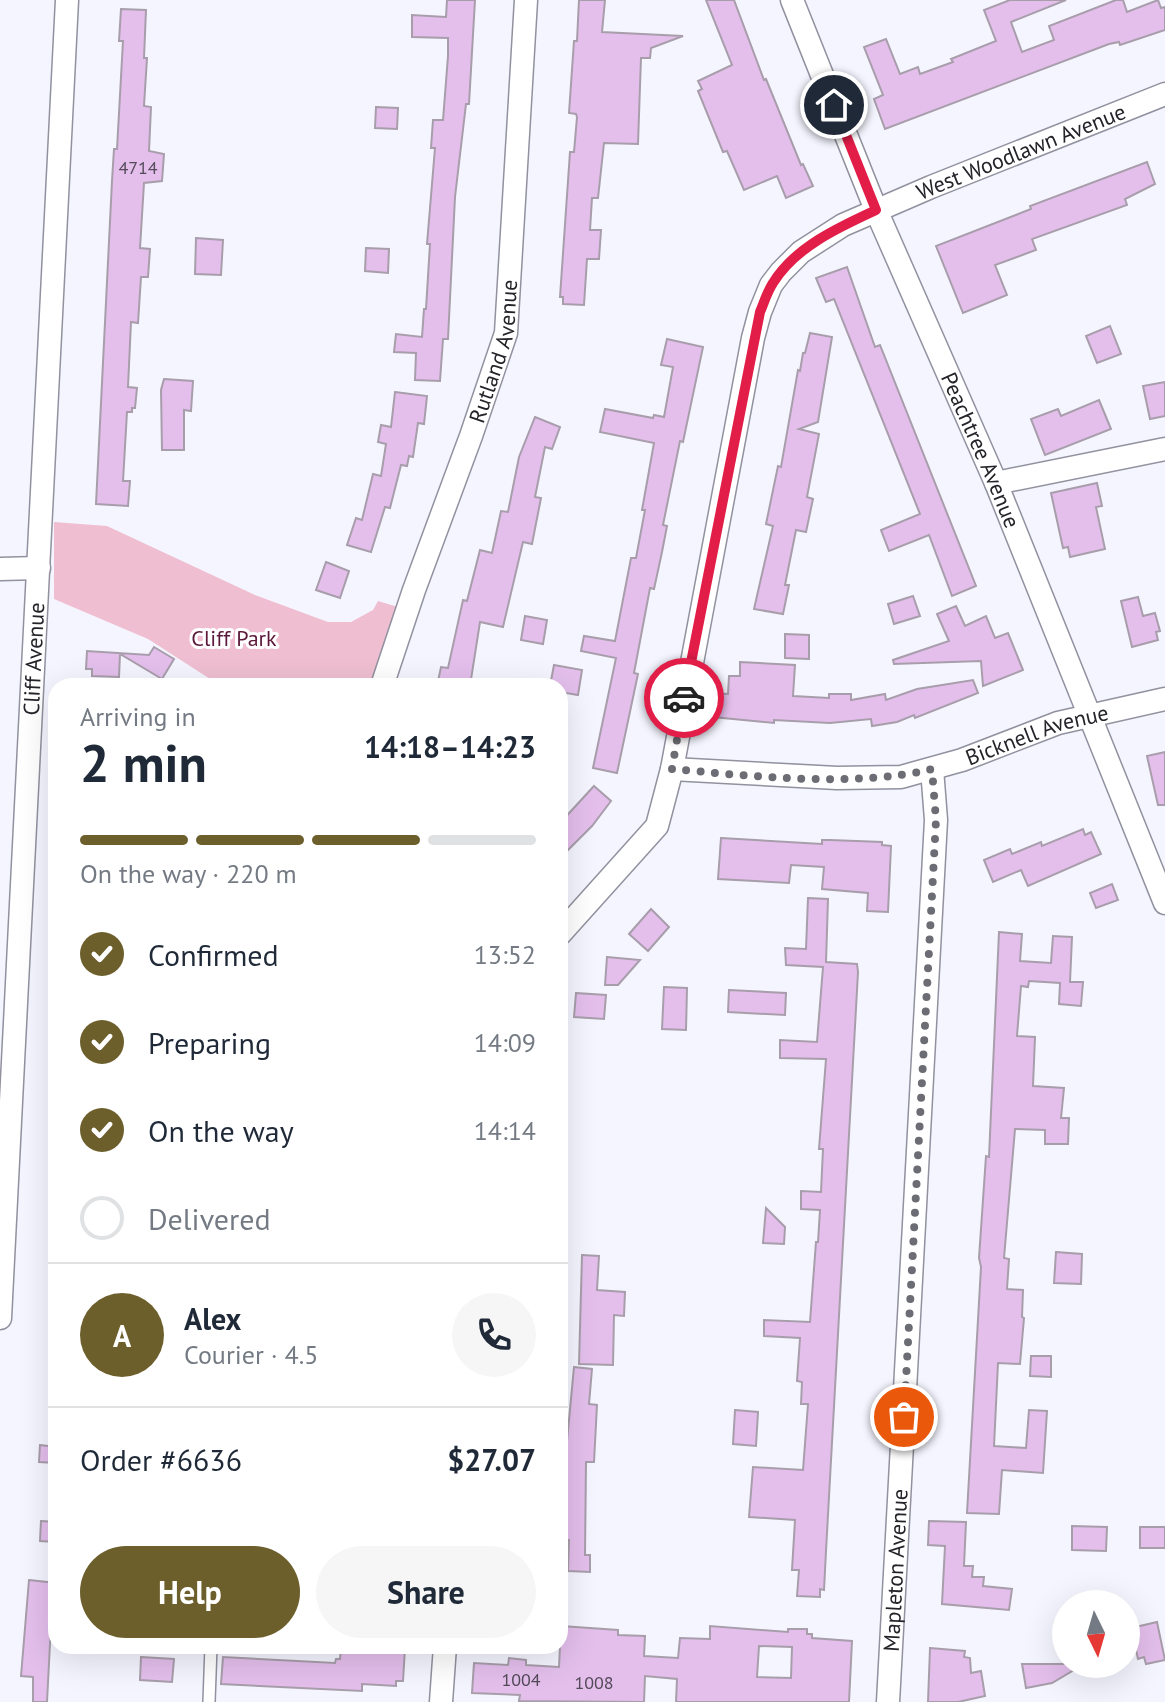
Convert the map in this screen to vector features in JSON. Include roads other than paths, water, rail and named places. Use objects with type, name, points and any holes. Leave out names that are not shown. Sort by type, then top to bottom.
[{"type":"street","name":"Cliff Avenue","points":[[0,1318],[67,0]]},
{"type":"street","name":"Rutland Avenue","points":[[385,678],[506,333],[526,0]]},
{"type":"street","name":"Peachtree Avenue","points":[[792,0],[876,210],[996,483],[1165,903]]},
{"type":"street","name":"West Woodlawn Avenue","points":[[568,925],[657,826],[672,769],[750,353],[760,312],[771,285],[801,252],[843,225],[1165,94]]},
{"type":"street","points":[[996,483],[1165,449]]},
{"type":"street","points":[[0,569],[39,568]]},
{"type":"street","name":"Bicknell Avenue","points":[[672,769],[837,778],[901,777],[932,769],[1058,723],[1165,699]]},
{"type":"street","name":"Mapleton Avenue","points":[[888,1702],[936,820],[932,769]]},
{"type":"street","points":[[441,1702],[444,1654]]},
{"type":"lane","points":[[209,1702],[211,1654]]},
{"type":"park label","name":"Cliff Park","points":[[234,638]]}]
